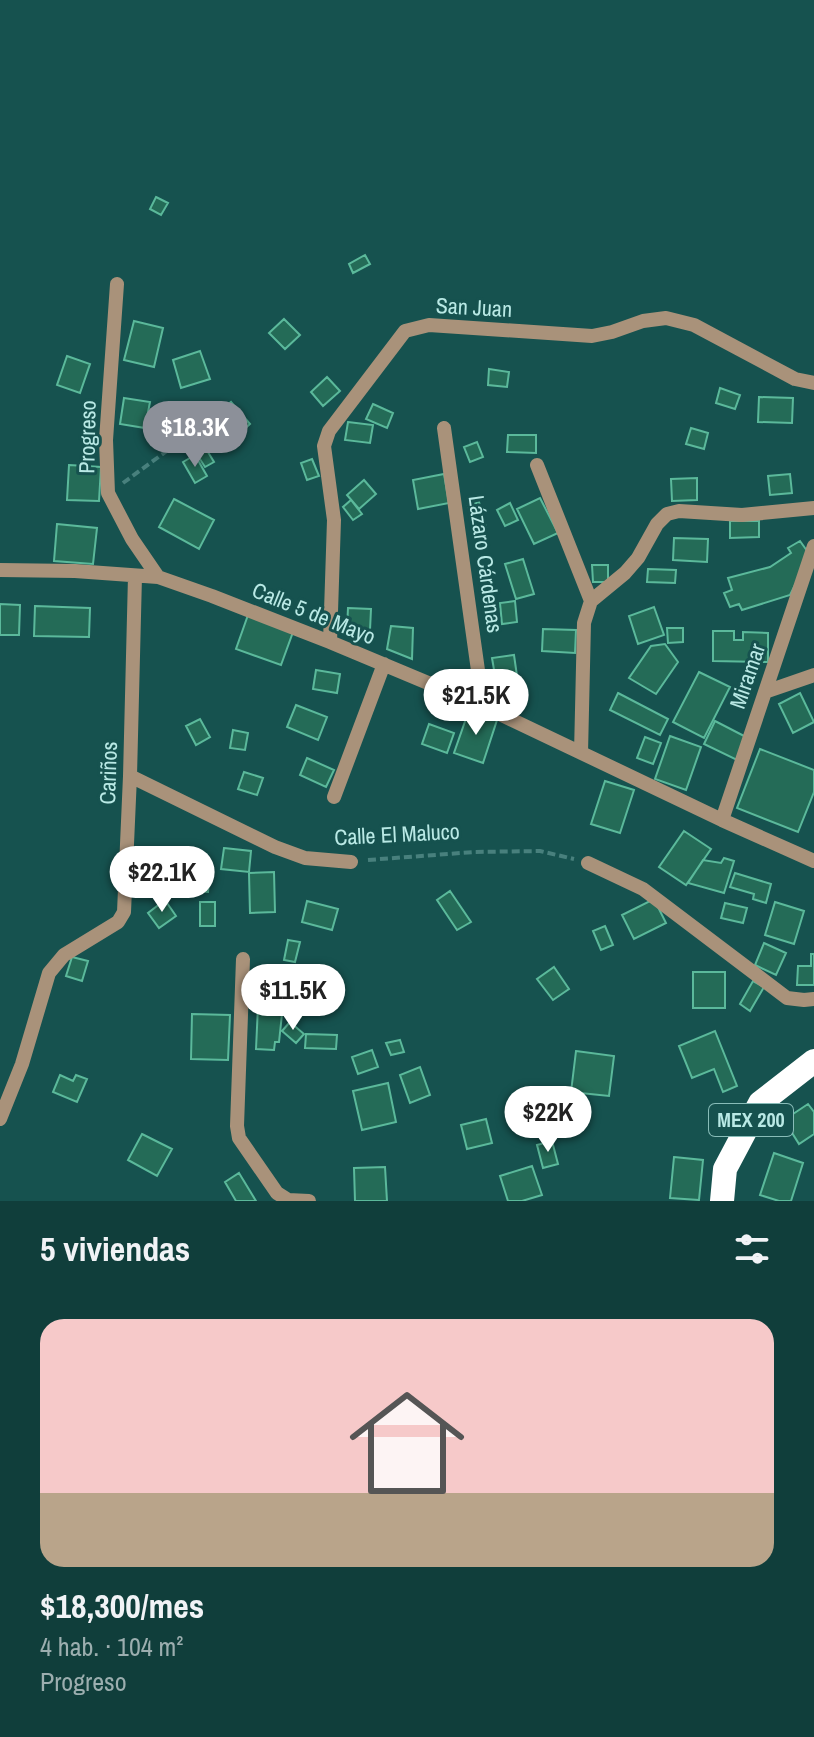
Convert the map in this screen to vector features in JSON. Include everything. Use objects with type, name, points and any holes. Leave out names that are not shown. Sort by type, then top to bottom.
[{"type":"highway","name":"MEX 200","points":[[722,1201],[725,1169],[760,1103],[814,1061]]},
{"type":"street","name":"Progreso","points":[[117,284],[106,440],[108,493],[132,539],[158,577]]},
{"type":"street","name":"San Juan","points":[[330,642],[334,520],[324,446],[329,431],[405,331],[429,325],[592,336],[643,321],[666,318],[694,325],[795,379],[814,383]]},
{"type":"street","name":"Lázaro Cárdenas","points":[[444,428],[483,706]]},
{"type":"street","points":[[537,465],[591,601]]},
{"type":"street","points":[[581,753],[584,623],[591,601],[638,558],[657,524],[667,514],[679,511],[742,515],[814,508]]},
{"type":"street","name":"Miramar","points":[[722,820],[814,546]]},
{"type":"street","name":"Calle 5 de Mayo","points":[[0,570],[158,577],[330,642],[483,706],[814,861]]},
{"type":"street","name":"Cariños","points":[[0,1119],[22,1064],[49,973],[64,955],[118,922],[124,912],[135,576]]},
{"type":"street","points":[[334,797],[384,664]]},
{"type":"street","points":[[765,692],[814,675]]},
{"type":"street","name":"Calle El Maluco","points":[[130,776],[275,847],[305,858],[351,862]]},
{"type":"street","points":[[588,863],[643,889],[787,998],[814,999]]},
{"type":"street","points":[[243,959],[239,1138],[277,1193],[288,1200],[309,1201]]},
{"type":"path","points":[[108,493],[179,442]]},
{"type":"path","name":"Calle El Maluco","points":[[351,862],[474,852],[540,851],[588,863]]},
{"type":"building","points":[[156,197],[168,203],[161,215],[150,209]]},
{"type":"building","points":[[365,255],[370,264],[353,273],[349,264]]},
{"type":"building","points":[[284,319],[300,335],[285,349],[269,333]]},
{"type":"building","points":[[134,321],[163,328],[154,367],[124,360]]},
{"type":"building","points":[[200,351],[210,379],[181,388],[173,360]]},
{"type":"building","points":[[67,356],[90,364],[80,393],[57,385]]},
{"type":"building","points":[[489,369],[509,372],[507,387],[488,385]]},
{"type":"building","points":[[327,377],[340,391],[323,406],[311,392]]},
{"type":"building","points":[[720,388],[740,395],[735,409],[716,403]]},
{"type":"building","points":[[759,397],[793,398],[792,423],[758,422]]},
{"type":"building","points":[[124,398],[150,402],[145,428],[120,424]]},
{"type":"building","points":[[231,402],[250,424],[238,435],[219,412]]},
{"type":"building","points":[[373,404],[393,413],[387,428],[366,419]]},
{"type":"building","points":[[348,422],[373,425],[370,443],[345,440]]},
{"type":"building","points":[[691,428],[708,433],[704,449],[686,444]]},
{"type":"building","points":[[508,435],[536,435],[536,453],[507,452]]},
{"type":"building","points":[[200,439],[214,462],[205,467],[191,445]]},
{"type":"building","points":[[477,442],[483,457],[470,462],[464,447]]},
{"type":"building","points":[[195,455],[207,476],[195,483],[183,462]]},
{"type":"building","points":[[312,459],[319,476],[307,480],[301,463]]},
{"type":"building","points":[[69,465],[101,467],[99,501],[67,500]]},
{"type":"building","points":[[444,474],[449,503],[418,509],[413,480]]},
{"type":"building","points":[[790,474],[792,493],[770,495],[768,476]]},
{"type":"building","points":[[697,478],[697,500],[672,501],[671,479]]},
{"type":"building","points":[[364,480],[376,494],[359,509],[347,495]]},
{"type":"building","points":[[540,498],[558,533],[534,544],[517,509]]},
{"type":"building","points":[[174,499],[214,520],[199,549],[159,527]]},
{"type":"building","points":[[351,500],[362,514],[353,520],[343,507]]},
{"type":"building","points":[[479,502],[486,527],[475,530],[468,506]]},
{"type":"building","points":[[510,503],[518,520],[505,526],[497,510]]},
{"type":"building","points":[[730,521],[759,521],[759,537],[730,538]]},
{"type":"building","points":[[57,524],[97,528],[93,564],[54,561]]},
{"type":"building","points":[[674,538],[708,539],[707,562],[673,560]]},
{"type":"building","points":[[800,541],[810,555],[790,595],[742,610],[739,604],[730,607],[724,593],[732,590],[728,578],[770,567],[791,553],[788,548]]},
{"type":"building","points":[[523,559],[534,594],[516,599],[505,564]]},
{"type":"building","points":[[592,565],[608,565],[608,582],[593,582]]},
{"type":"building","points":[[648,569],[676,570],[675,583],[647,582]]},
{"type":"building","points":[[515,601],[517,622],[502,624],[500,603]]},
{"type":"building","points":[[0,604],[20,605],[19,635],[0,635]]},
{"type":"building","points":[[35,606],[90,608],[89,637],[34,636]]},
{"type":"building","points":[[654,607],[664,635],[638,644],[629,616]]},
{"type":"building","points":[[348,608],[371,609],[370,630],[347,629]]},
{"type":"building","points":[[248,615],[293,632],[281,665],[236,649]]},
{"type":"building","points":[[391,626],[413,628],[412,659],[387,649]]},
{"type":"building","points":[[667,628],[683,628],[683,642],[668,643]]},
{"type":"building","points":[[543,629],[576,630],[575,653],[542,651]]},
{"type":"building","points":[[713,631],[734,631],[734,640],[743,640],[743,632],[768,633],[768,662],[713,661]]},
{"type":"building","points":[[665,644],[678,662],[656,694],[629,678],[651,646]]},
{"type":"building","points":[[514,655],[519,690],[498,693],[492,658]]},
{"type":"building","points":[[316,670],[340,674],[337,693],[313,689]]},
{"type":"building","points":[[699,672],[730,687],[704,738],[673,722]]},
{"type":"building","points":[[618,693],[668,719],[660,735],[610,710]]},
{"type":"building","points":[[800,693],[814,722],[793,733],[779,704]]},
{"type":"building","points":[[296,705],[327,717],[318,740],[287,727]]},
{"type":"building","points":[[469,710],[497,720],[483,763],[454,753]]},
{"type":"building","points":[[200,719],[210,737],[196,745],[186,726]]},
{"type":"building","points":[[715,721],[748,738],[737,760],[704,744]]},
{"type":"building","points":[[429,724],[454,733],[447,753],[422,744]]},
{"type":"building","points":[[233,730],[248,733],[245,750],[230,748]]},
{"type":"building","points":[[670,736],[701,747],[686,790],[655,779]]},
{"type":"building","points":[[645,737],[661,743],[653,764],[637,758]]},
{"type":"building","points":[[760,749],[814,770],[814,792],[798,832],[737,808]]},
{"type":"building","points":[[307,758],[334,770],[326,787],[300,775]]},
{"type":"building","points":[[244,772],[263,778],[257,795],[238,789]]},
{"type":"building","points":[[605,781],[634,790],[620,833],[591,824]]},
{"type":"building","points":[[684,831],[711,849],[686,885],[659,867]]},
{"type":"building","points":[[224,848],[251,851],[249,872],[221,869]]},
{"type":"building","points":[[724,858],[734,861],[724,893],[688,883],[703,860],[721,863]]},
{"type":"building","points":[[195,863],[211,864],[208,892],[193,891]]},
{"type":"building","points":[[274,872],[275,912],[250,913],[249,873]]},
{"type":"building","points":[[735,873],[771,884],[766,903],[753,899],[754,894],[730,887]]},
{"type":"building","points":[[450,891],[471,922],[457,930],[437,900]]},
{"type":"building","points":[[654,899],[666,923],[634,939],[622,915]]},
{"type":"building","points":[[165,900],[176,916],[159,928],[148,913]]},
{"type":"building","points":[[307,901],[338,909],[332,930],[302,922]]},
{"type":"building","points":[[200,902],[215,902],[215,926],[200,926]]},
{"type":"building","points":[[775,902],[804,911],[794,944],[765,935]]},
{"type":"building","points":[[725,903],[747,908],[743,923],[721,918]]},
{"type":"building","points":[[605,926],[613,945],[601,950],[593,931]]},
{"type":"building","points":[[288,940],[300,942],[295,962],[284,960]]},
{"type":"building","points":[[764,943],[786,953],[776,975],[755,965]]},
{"type":"building","points":[[811,954],[814,954],[814,985],[797,985],[798,966],[811,966]]},
{"type":"building","points":[[72,957],[88,961],[82,981],[66,976]]},
{"type":"building","points":[[554,967],[569,989],[553,1000],[537,979]]},
{"type":"building","points":[[693,972],[725,972],[725,1008],[693,1008]]},
{"type":"building","points":[[753,981],[764,987],[750,1011],[740,1004]]},
{"type":"building","points":[[299,982],[323,994],[316,1010],[291,999]]},
{"type":"building","points":[[258,1006],[274,1008],[273,1013],[282,1014],[279,1042],[275,1042],[274,1050],[256,1049]]},
{"type":"building","points":[[192,1014],[230,1015],[228,1060],[191,1059]]},
{"type":"building","points":[[290,1022],[304,1034],[296,1043],[282,1031]]},
{"type":"building","points":[[715,1031],[737,1086],[723,1092],[714,1069],[692,1078],[679,1046]]},
{"type":"building","points":[[306,1034],[337,1035],[336,1049],[305,1048]]},
{"type":"building","points":[[400,1040],[404,1052],[391,1055],[386,1043]]},
{"type":"building","points":[[372,1050],[378,1067],[358,1074],[352,1057]]},
{"type":"building","points":[[576,1051],[614,1056],[609,1096],[571,1092]]},
{"type":"building","points":[[420,1067],[430,1095],[410,1103],[400,1075]]},
{"type":"building","points":[[60,1075],[73,1081],[76,1075],[87,1079],[77,1102],[53,1092]]},
{"type":"building","points":[[388,1083],[396,1122],[362,1130],[353,1091]]},
{"type":"building","points":[[808,1104],[814,1112],[814,1134],[799,1144],[784,1120]]},
{"type":"building","points":[[486,1119],[492,1143],[467,1149],[461,1125]]},
{"type":"building","points":[[142,1134],[172,1149],[157,1176],[128,1160]]},
{"type":"building","points":[[552,1141],[558,1164],[543,1168],[537,1145]]},
{"type":"building","points":[[774,1153],[803,1163],[791,1201],[760,1195]]},
{"type":"building","points":[[674,1157],[703,1160],[699,1200],[670,1198]]},
{"type":"building","points":[[532,1166],[542,1195],[522,1201],[508,1201],[500,1176]]},
{"type":"building","points":[[385,1167],[387,1201],[355,1201],[354,1168]]},
{"type":"building","points":[[239,1173],[256,1201],[236,1201],[225,1182]]}]
